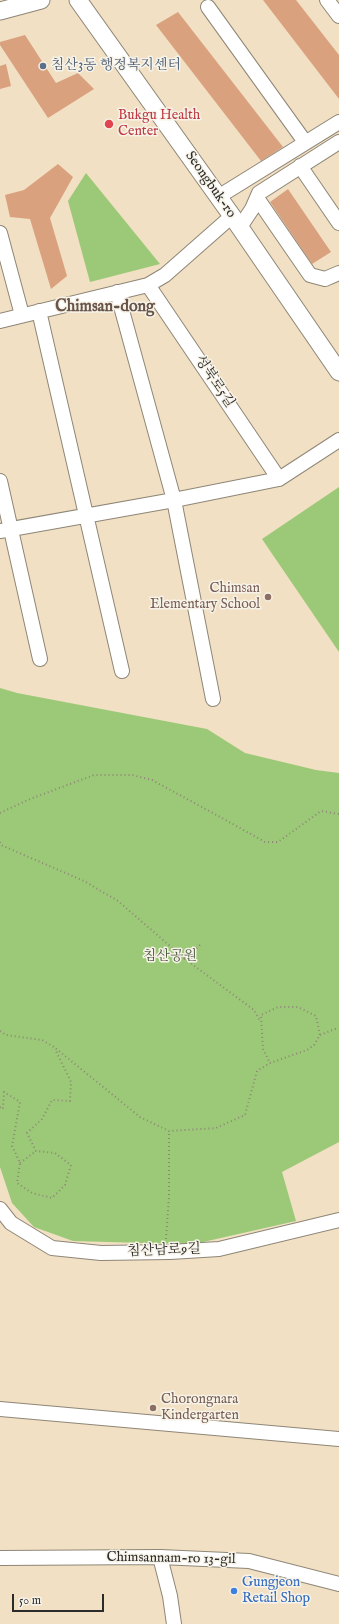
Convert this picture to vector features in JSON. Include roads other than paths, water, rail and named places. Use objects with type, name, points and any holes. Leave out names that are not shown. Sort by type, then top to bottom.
[{"type":"main road","points":[[0,11],[41,0]]},
{"type":"main road","name":"Seongbuk-ro","points":[[78,0],[236,221],[339,372]]},
{"type":"street","points":[[327,0],[339,16]]},
{"type":"street","points":[[208,7],[305,142]]},
{"type":"street","points":[[218,197],[339,122]]},
{"type":"street","points":[[0,321],[148,285],[165,275],[252,209],[259,192],[339,142]]},
{"type":"street","points":[[300,166],[339,223]]},
{"type":"street","points":[[257,198],[310,275],[326,279],[339,273]]},
{"type":"street","points":[[0,233],[22,315]]},
{"type":"street","name":"성북로5길","points":[[148,285],[279,479]]},
{"type":"street","points":[[117,292],[174,500],[213,699]]},
{"type":"street","points":[[39,311],[122,671]]},
{"type":"street","points":[[5,530],[174,500],[279,479],[339,440]]},
{"type":"street","points":[[0,481],[5,530],[40,659]]},
{"type":"street","name":"침산남로9길","points":[[0,1209],[11,1223],[52,1248],[101,1253],[219,1249],[339,1220]]},
{"type":"street","points":[[0,1409],[334,1439],[339,1438]]},
{"type":"street","points":[[160,1557],[170,1596],[174,1624]]},
{"type":"street","name":"Chimsannam-ro 13-gil","points":[[0,1558],[160,1557],[249,1561],[339,1584]]},
{"type":"place","name":"침산3동 행정복지센터","points":[[43,66]]},
{"type":"place","name":"Bukgu Health Center","points":[[109,124]]},
{"type":"place","name":"Chimsan Elementary School","points":[[268,597]]},
{"type":"place","name":"Chorongnara Kindergarten","points":[[153,1408]]},
{"type":"place","name":"Gungjeon Retail Shop","points":[[234,1591]]},
{"type":"district","name":"Chimsan-dong","points":[[105,308]]},
{"type":"park label","name":"침산공원","points":[[170,957]]}]
